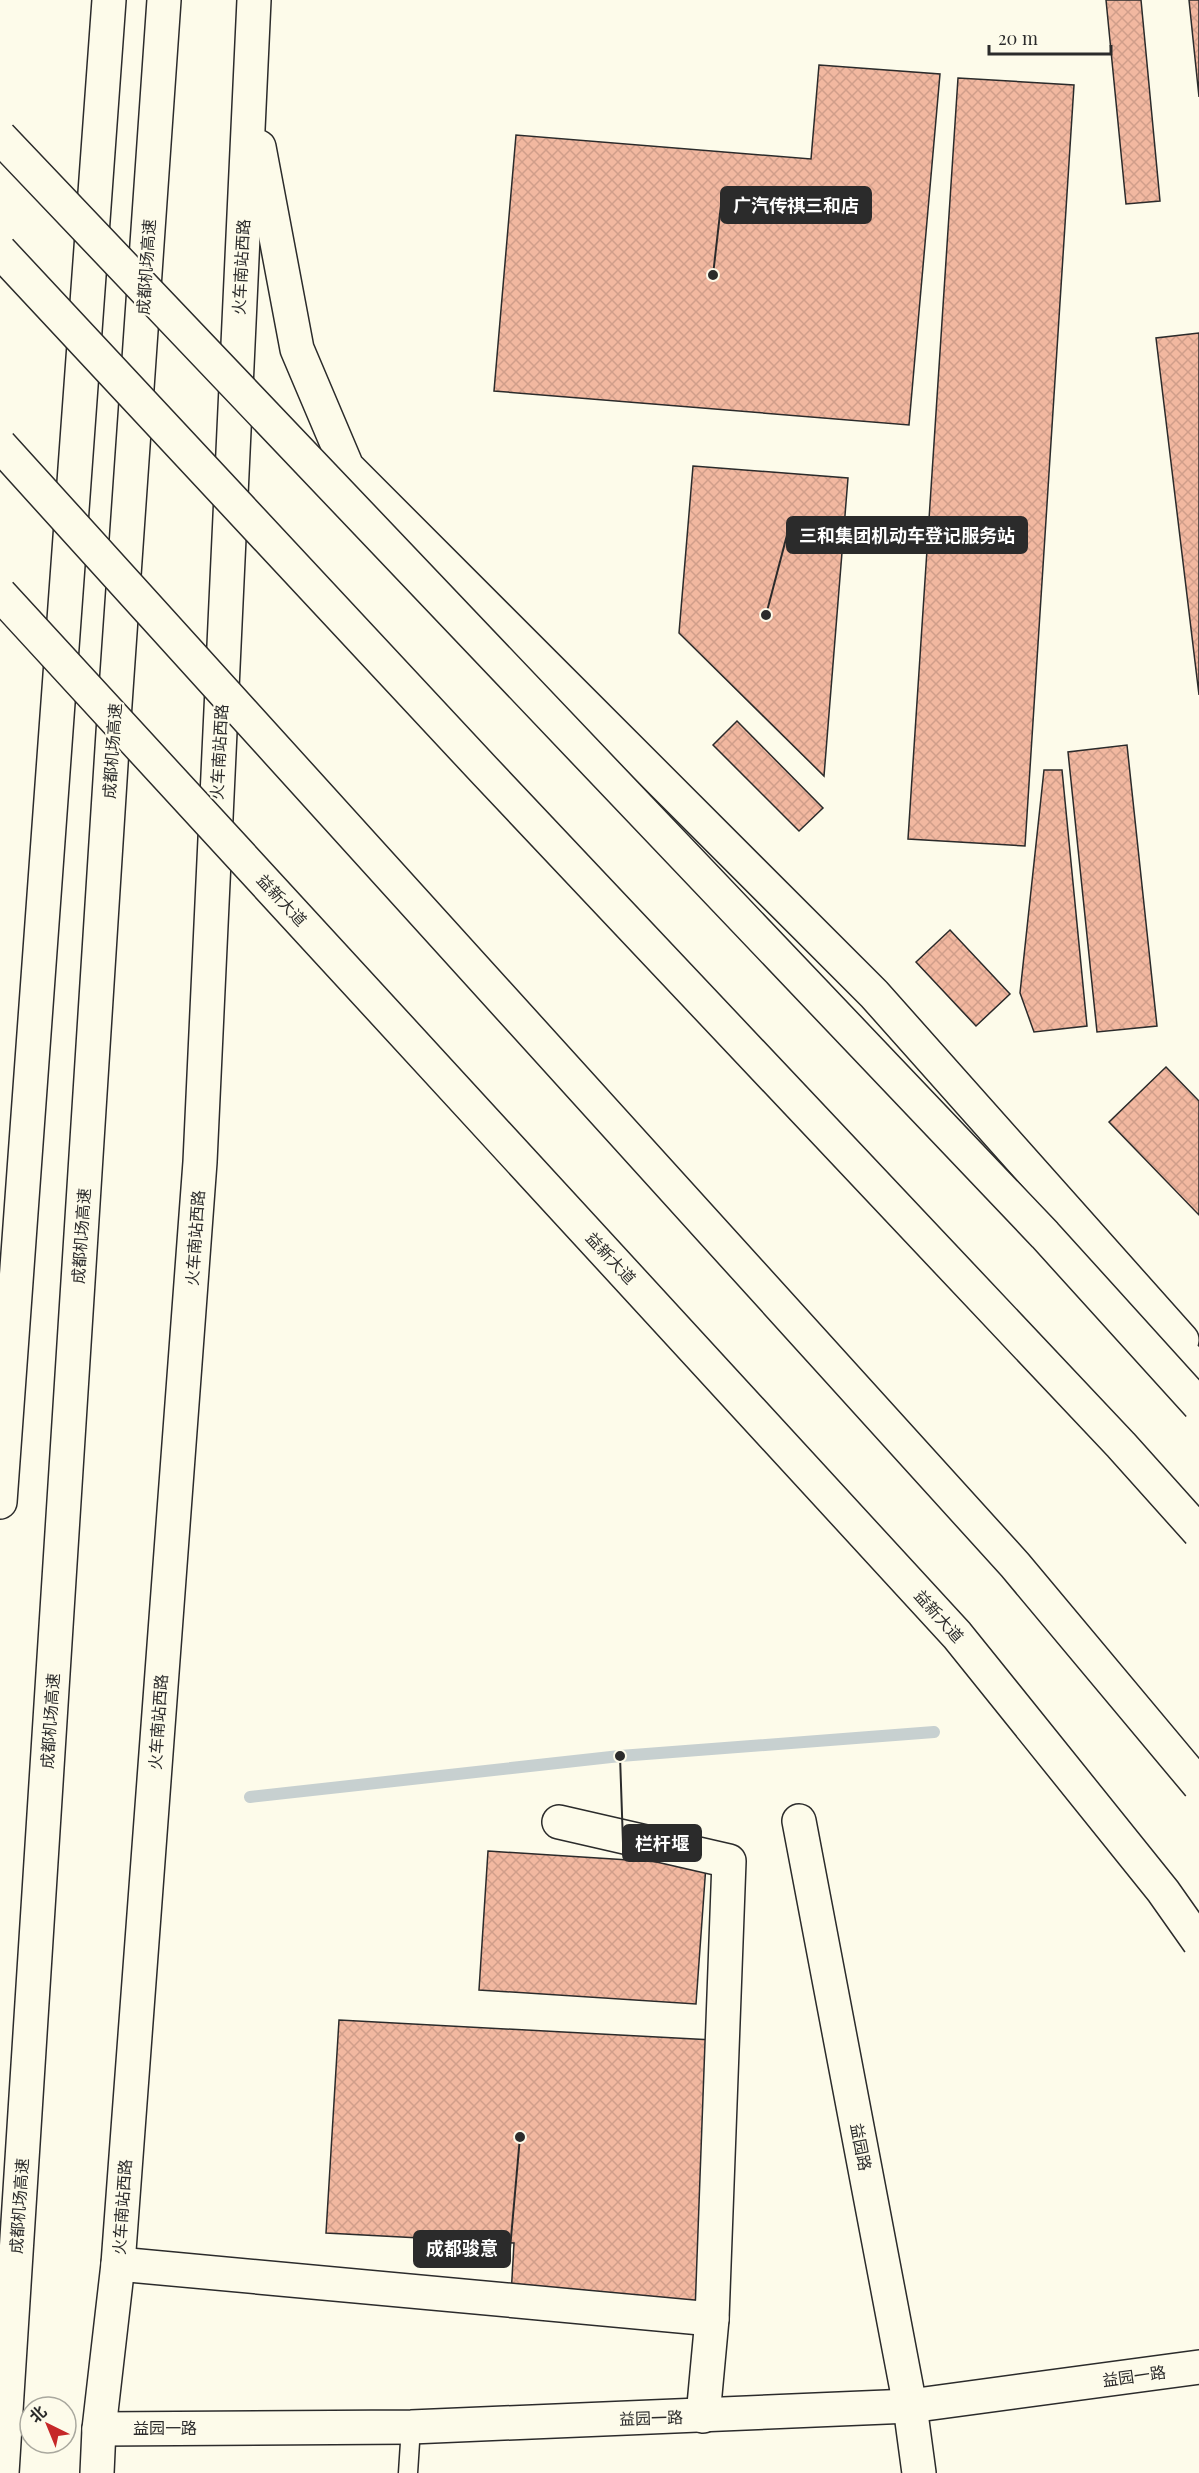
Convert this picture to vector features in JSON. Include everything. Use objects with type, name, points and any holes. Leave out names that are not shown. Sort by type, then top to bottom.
[{"type":"main road","points":[[0,1502],[109,0]]},
{"type":"main road","name":"成都机场高速","points":[[2,2473],[113,733],[164,0]]},
{"type":"main road","name":"火车南站西路","points":[[97,2473],[99,2428],[118,2264],[200,1162],[254,0]]},
{"type":"main road","points":[[249,98],[297,349],[347,468],[874,994],[1199,1359]]},
{"type":"main road","points":[[0,137],[1045,1235],[1199,1405]]},
{"type":"main road","points":[[0,251],[492,779],[1121,1445],[1199,1533]]},
{"type":"main road","points":[[0,445],[1015,1565],[1199,1785]]},
{"type":"main road","name":"益新大道","points":[[0,594],[957,1635],[1163,1891],[1199,1942]]},
{"type":"main road","points":[[1045,1235],[1199,1369]]},
{"type":"main road","name":"益园路","points":[[799,1821],[910,2406],[919,2473]]},
{"type":"main road","points":[[559,1822],[729,1861],[712,2319],[703,2416]]},
{"type":"main road","points":[[118,2264],[712,2319]]},
{"type":"main road","name":"益园一路","points":[[99,2428],[411,2427],[910,2406],[1199,2367]]},
{"type":"lane","points":[[408,2473],[411,2427]]},
{"type":"building","points":[[1106,0],[1141,0],[1160,201],[1126,204]]},
{"type":"building","points":[[1189,0],[1199,0],[1199,97]]},
{"type":"building","points":[[819,65],[940,74],[909,425],[494,391],[516,135],[811,159]]},
{"type":"building","points":[[958,78],[1074,85],[1025,846],[908,839]]},
{"type":"building","points":[[1199,333],[1199,695],[1156,338]]},
{"type":"building","points":[[693,466],[848,478],[824,776],[679,633]]},
{"type":"building","points":[[737,721],[823,808],[799,831],[713,745]]},
{"type":"building","points":[[1127,745],[1157,1026],[1097,1032],[1068,752]]},
{"type":"building","points":[[1044,770],[1062,770],[1087,1026],[1034,1032],[1020,993]]},
{"type":"building","points":[[950,930],[1010,994],[976,1026],[916,962]]},
{"type":"building","points":[[1166,1067],[1199,1101],[1199,1215],[1109,1122]]},
{"type":"building","points":[[488,1851],[706,1865],[696,2004],[479,1990]]},
{"type":"building","points":[[339,2020],[713,2040],[697,2306],[511,2296],[514,2243],[326,2233]]},
{"type":"waterway","points":[[250,1797],[620,1756],[934,1732]]},
{"type":"place","name":"广汽传祺三和店","points":[[713,275]]},
{"type":"place","name":"三和集团机动车登记服务站","points":[[766,615]]},
{"type":"place","name":"栏杆堰","points":[[620,1756]]},
{"type":"place","name":"成都骏意","points":[[520,2137]]}]
